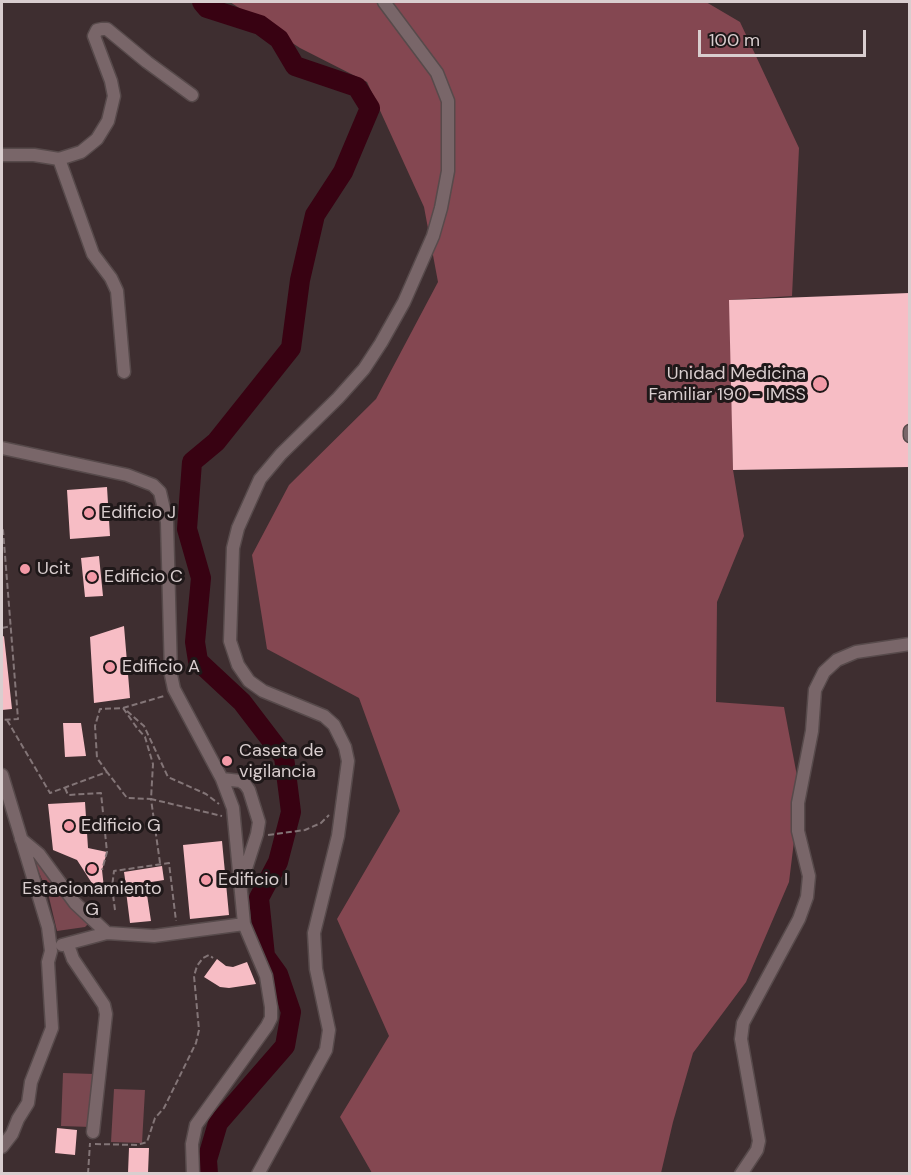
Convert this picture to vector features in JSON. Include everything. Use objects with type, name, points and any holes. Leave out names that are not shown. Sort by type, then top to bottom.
[{"type":"street","points":[[258,1173],[326,1050],[329,1030],[315,969],[314,933],[338,836],[348,761],[345,747],[334,725],[324,716],[263,691],[249,681],[238,665],[230,641],[233,548],[242,518],[260,479],[281,454],[338,399],[364,369],[381,344],[404,302],[433,236],[441,208],[448,171],[448,101],[437,73],[384,2]]},
{"type":"street","points":[[2,155],[34,155],[59,159],[81,152],[97,139],[108,121],[114,96],[111,81],[94,36],[97,30],[107,29],[147,62],[192,94]]},
{"type":"street","points":[[59,159],[93,254],[111,278],[117,291],[124,372]]},
{"type":"street","points":[[909,431],[909,436]]},
{"type":"street","points":[[2,448],[127,475],[153,485],[160,492],[167,522],[170,666],[174,689],[222,779],[233,808],[239,891],[244,924],[266,976],[271,1007],[271,1018],[267,1026],[196,1125],[192,1144],[193,1173]]},
{"type":"street","points":[[741,1173],[757,1150],[759,1142],[741,1039],[743,1023],[799,919],[807,897],[809,876],[798,831],[798,803],[812,731],[815,690],[824,672],[837,660],[856,652],[909,644]]},
{"type":"street","points":[[2,775],[44,909],[51,951],[48,962],[52,1028],[31,1082],[28,1103],[12,1134],[2,1147]]},
{"type":"street","points":[[222,779],[240,781],[245,784],[259,822],[239,891]]},
{"type":"street","points":[[20,838],[39,854],[75,903],[106,933]]},
{"type":"street","points":[[51,951],[57,946],[68,945],[106,933],[154,936],[244,924]]},
{"type":"street","points":[[68,945],[73,959],[104,1005],[106,1014],[93,1132]]},
{"type":"path","points":[[2,530],[18,718],[2,720]]},
{"type":"path","points":[[2,628],[11,626]]},
{"type":"path","points":[[174,689],[165,695],[123,708],[100,710],[95,726],[97,758],[127,798],[151,799],[224,816],[235,821]]},
{"type":"path","points":[[123,708],[145,737],[153,764],[151,799],[160,864]]},
{"type":"path","points":[[123,708],[144,726],[168,777],[206,794],[220,806]]},
{"type":"path","points":[[7,720],[50,793],[107,772]]},
{"type":"path","points":[[65,788],[68,795],[101,793],[107,852],[102,870]]},
{"type":"path","points":[[274,835],[305,830],[321,823],[342,803]]},
{"type":"path","points":[[115,910],[112,887],[114,871],[169,863],[177,926]]},
{"type":"path","points":[[88,1173],[90,1144],[137,1146],[147,1143],[155,1118],[164,1108],[196,1042],[198,1021],[194,976],[197,966],[203,958],[209,956],[213,958]]},
{"type":"shaded area","points":[[230,2],[706,2],[740,22],[799,148],[792,296],[730,300],[733,470],[744,536],[717,602],[716,702],[784,707],[800,792],[789,882],[746,982],[693,1053],[661,1173],[372,1173],[340,1117],[389,1036],[337,919],[400,811],[359,698],[267,649],[252,555],[289,485],[376,399],[438,282],[424,207],[367,82],[300,48]]},
{"type":"shaded area","points":[[29,850],[36,856],[55,888],[88,924],[85,927],[57,931],[48,893]]},
{"type":"shaded area","points":[[63,1073],[94,1074],[91,1127],[61,1126]]},
{"type":"shaded area","points":[[114,1089],[145,1090],[142,1143],[111,1142]]},
{"type":"building","name":"Unidad Medicina Familiar 190 - IMSS","points":[[909,293],[909,467],[733,470],[729,300]]},
{"type":"building","name":"Edificio J","points":[[107,487],[110,536],[70,539],[67,490]]},
{"type":"building","name":"Edificio C","points":[[99,556],[103,596],[85,597],[81,558]]},
{"type":"building","name":"Edificio A","points":[[124,626],[130,698],[94,703],[90,637]]},
{"type":"building","points":[[4,636],[12,709],[2,710],[2,637]]},
{"type":"building","points":[[63,723],[81,723],[86,756],[65,757]]},
{"type":"building","name":"Edificio G","points":[[85,802],[88,848],[107,852],[102,870],[104,888],[97,891],[77,860],[53,850],[48,804]]},
{"type":"building","name":"Edificio I","points":[[222,841],[229,915],[190,919],[183,845]]},
{"type":"building","points":[[162,866],[164,880],[126,886],[124,872]]},
{"type":"building","points":[[146,888],[151,921],[130,923],[126,891]]},
{"type":"building","points":[[217,959],[226,966],[233,967],[247,962],[256,984],[220,987],[204,977]]},
{"type":"building","points":[[57,1128],[77,1130],[75,1155],[55,1153]]},
{"type":"building","points":[[129,1148],[149,1148],[148,1173],[128,1173]]},
{"type":"waterway","points":[[202,2],[207,8],[260,25],[279,39],[295,66],[357,87],[370,108],[343,172],[315,215],[300,280],[291,348],[216,442],[192,462],[187,529],[201,578],[195,642],[198,661],[242,702],[284,757],[291,812],[278,862],[259,898],[265,956],[278,974],[291,1012],[285,1046],[218,1123],[207,1160],[208,1174]]},
{"type":"place","name":"Unidad Medicina Familiar 190 - IMSS","points":[[820,384]]},
{"type":"place","name":"Edificio J","points":[[89,513]]},
{"type":"place","name":"Ucit","points":[[25,569]]},
{"type":"place","name":"Edificio C","points":[[92,577]]},
{"type":"place","name":"Edificio A","points":[[110,667]]},
{"type":"place","name":"Caseta de vigilancia","points":[[227,761]]},
{"type":"place","name":"Edificio G","points":[[69,826]]},
{"type":"place","name":"Estacionamiento G","points":[[92,869]]},
{"type":"place","name":"Edificio I","points":[[206,880]]}]
